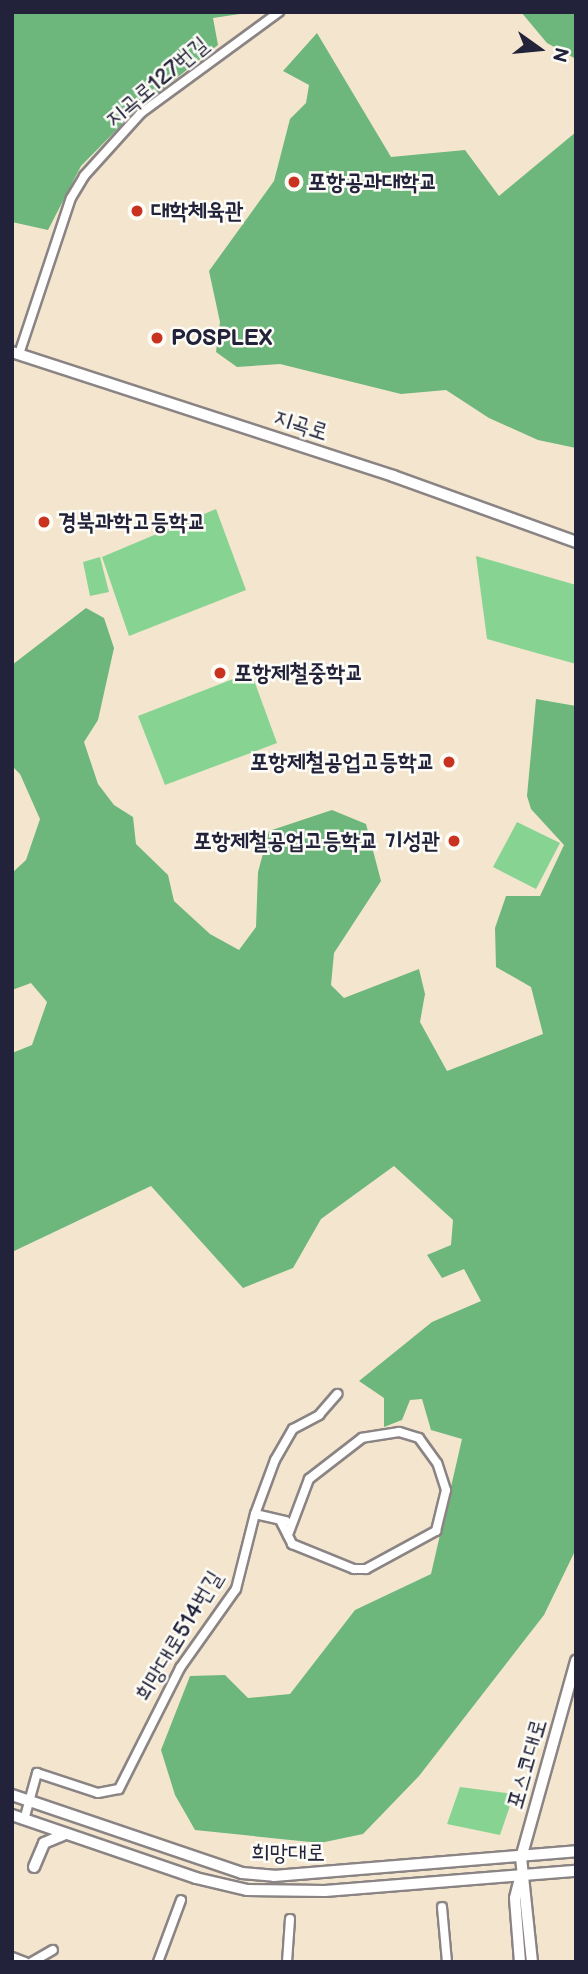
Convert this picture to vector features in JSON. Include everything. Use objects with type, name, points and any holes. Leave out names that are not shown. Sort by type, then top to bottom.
[{"type":"main road","name":"지곡로","points":[[16,353],[380,471],[576,542]]},
{"type":"main road","name":"포스코대로","points":[[532,1962],[521,1858],[576,1661]]},
{"type":"main road","name":"희망대로","points":[[12,1795],[242,1873],[292,1876],[521,1858],[576,1851]]},
{"type":"main road","name":"희망대로","points":[[12,1815],[196,1878],[247,1890],[301,1892],[576,1871]]},
{"type":"main road","points":[[34,1867],[44,1843],[64,1835]]},
{"type":"main road","name":"포스코대로","points":[[520,1962],[514,1898],[521,1877]]},
{"type":"street","name":"지곡로127번길","points":[[16,353],[71,198],[84,176],[151,105],[279,12]]},
{"type":"street","name":"희망대로514번길","points":[[24,1820],[37,1773],[98,1793],[119,1789],[180,1668],[236,1589],[255,1514],[275,1460],[293,1429],[319,1415],[337,1394]]},
{"type":"street","points":[[281,1522],[292,1544],[354,1569],[366,1569],[436,1531],[446,1490],[428,1445],[399,1432],[362,1438],[316,1471],[292,1519],[288,1535]]},
{"type":"street","points":[[255,1514],[281,1522],[292,1519]]},
{"type":"street","points":[[158,1962],[181,1900]]},
{"type":"street","points":[[442,1907],[447,1962]]},
{"type":"street","points":[[287,1962],[290,1919]]},
{"type":"street","points":[[32,1962],[53,1950]]},
{"type":"street","points":[[12,1957],[25,1962]]},
{"type":"green space","points":[[12,12],[253,12],[213,18],[218,45],[135,111],[81,166],[48,230],[12,222]]},
{"type":"green space","points":[[521,12],[576,12],[576,59],[547,43]]},
{"type":"green space","points":[[317,33],[391,157],[465,150],[499,196],[576,132],[576,448],[538,440],[489,418],[446,390],[401,394],[280,364],[237,367],[216,352],[220,322],[209,271],[274,181],[290,119],[306,103],[309,85],[283,71]]},
{"type":"green space","points":[[216,509],[246,590],[129,636],[102,557]]},
{"type":"green space","points":[[476,556],[576,585],[576,664],[487,639]]},
{"type":"green space","points":[[100,557],[109,592],[90,596],[83,562]]},
{"type":"green space","points":[[86,608],[104,618],[114,648],[98,720],[84,742],[98,784],[114,805],[133,817],[136,844],[168,875],[174,901],[210,934],[239,950],[256,927],[258,872],[269,831],[332,810],[366,824],[381,881],[334,953],[331,985],[344,998],[419,969],[425,994],[420,1022],[447,1071],[543,1034],[531,987],[496,967],[495,928],[506,896],[540,896],[564,845],[531,809],[527,796],[536,699],[576,706],[576,1549],[544,1615],[419,1776],[363,1834],[320,1843],[195,1830],[175,1795],[161,1750],[190,1676],[225,1675],[248,1698],[290,1694],[355,1610],[431,1574],[462,1439],[431,1430],[422,1399],[410,1400],[402,1420],[384,1427],[384,1398],[359,1381],[432,1322],[481,1301],[464,1269],[442,1278],[427,1255],[451,1245],[453,1220],[394,1166],[321,1219],[293,1268],[243,1288],[151,1186],[12,1252],[12,1053],[32,1045],[47,1002],[31,983],[12,990],[12,873],[26,860],[40,819],[20,774],[12,766],[12,665]]},
{"type":"green space","points":[[251,672],[277,743],[165,785],[138,716]]},
{"type":"green space","points":[[517,822],[560,843],[536,889],[493,867]]},
{"type":"green space","points":[[460,1787],[514,1794],[500,1835],[447,1824]]},
{"type":"place","name":"포항공과대학교","points":[[294,182]]},
{"type":"place","name":"대학체육관","points":[[137,211]]},
{"type":"place","name":"POSPLEX","points":[[157,338]]},
{"type":"place","name":"경북과학고등학교","points":[[44,522]]},
{"type":"place","name":"포항제철중학교","points":[[220,673]]},
{"type":"place","name":"포항제철공업고등학교","points":[[449,762]]},
{"type":"place","name":"포항제철공업고등학교 기성관","points":[[454,841]]}]
